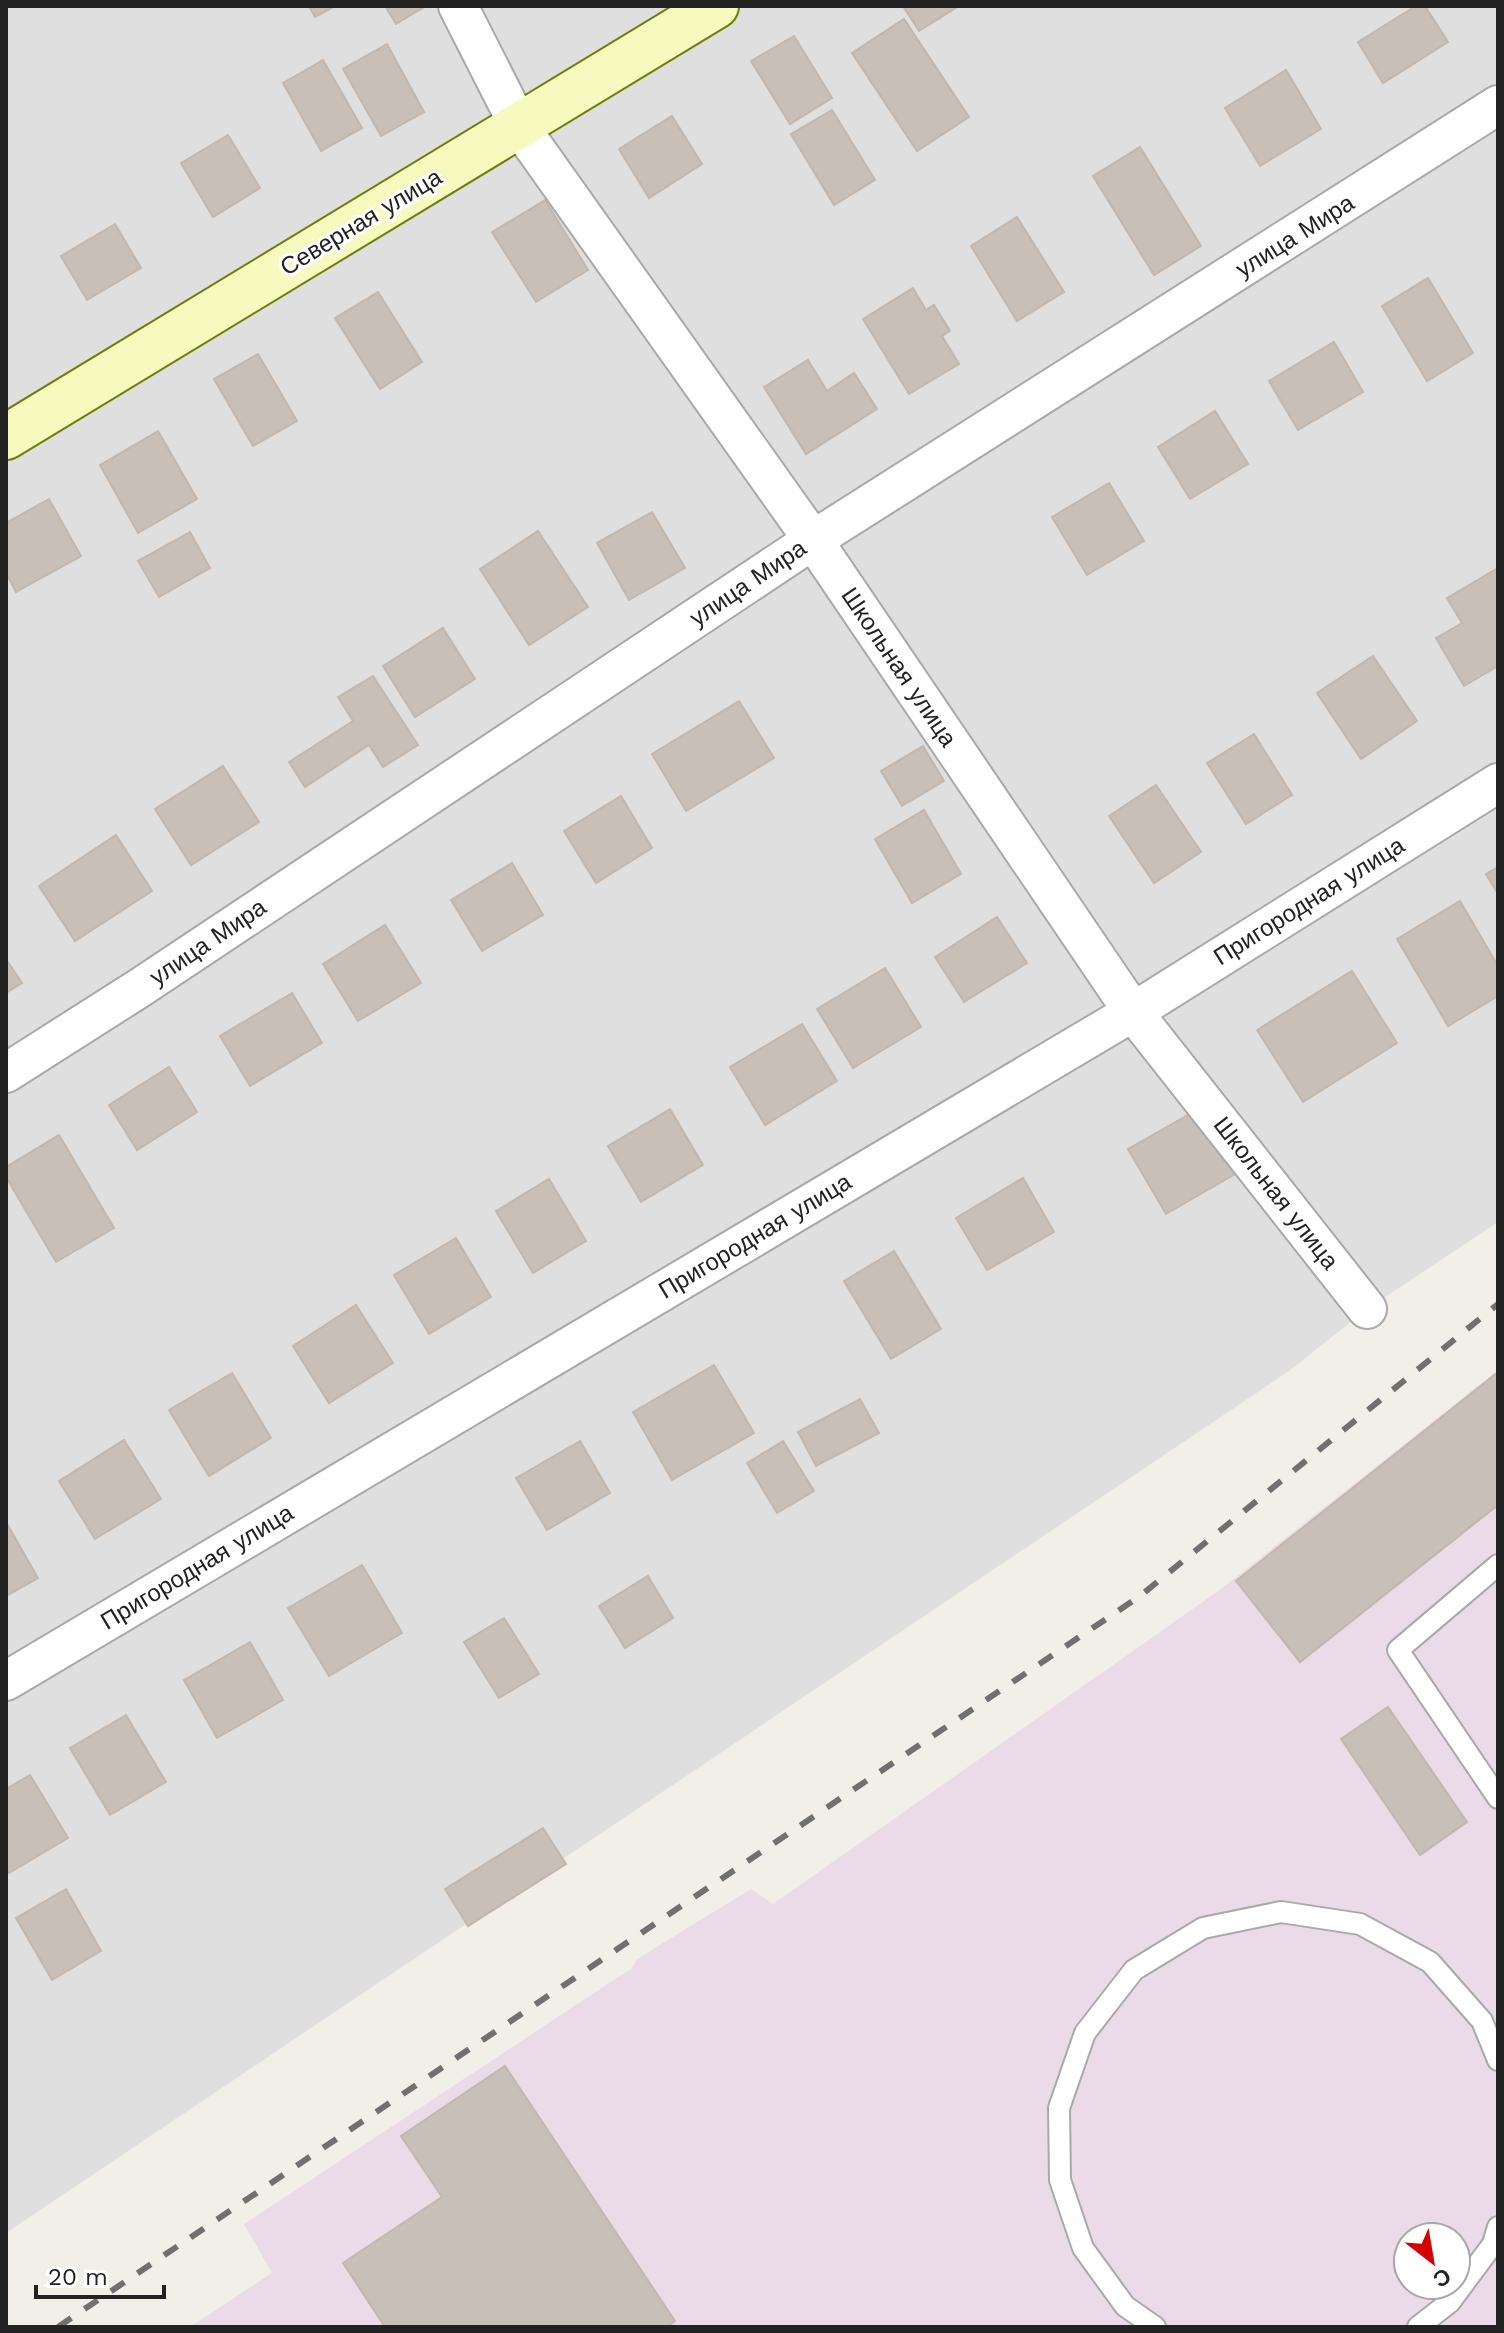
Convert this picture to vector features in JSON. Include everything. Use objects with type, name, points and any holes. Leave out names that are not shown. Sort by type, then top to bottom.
[{"type":"street","name":"Школьная улица","points":[[458,6],[519,126],[813,540],[1133,1012],[1367,1309]]},
{"type":"street","name":"Северная улица","points":[[6,437],[716,6]]},
{"type":"street","name":"улица Мира","points":[[6,1073],[813,540],[1498,105]]},
{"type":"street","name":"Пригородная улица","points":[[6,1681],[1133,1012],[1498,783]]},
{"type":"lane","points":[[1498,1565],[1398,1650],[1498,1798]]},
{"type":"lane","points":[[1155,2327],[1125,2306],[1083,2248],[1060,2180],[1059,2108],[1085,2033],[1134,1970],[1203,1928],[1281,1912],[1360,1924],[1430,1962],[1482,2021],[1498,2060]]},
{"type":"lane","points":[[1418,2327],[1450,2302],[1493,2244],[1498,2227]]},
{"type":"shaded area","points":[[6,6],[1498,6],[1498,1222],[1367,1309],[1289,1371],[6,2233]]},
{"type":"shaded area","points":[[1498,1370],[1498,2327],[190,2327],[272,2273],[244,2224],[632,1968],[637,1959],[751,1889],[773,1904],[1221,1589]]},
{"type":"building","points":[[309,6],[335,6],[315,17]]},
{"type":"building","points":[[385,6],[426,6],[396,24]]},
{"type":"building","points":[[903,6],[959,6],[919,31]]},
{"type":"building","points":[[1416,6],[1425,6],[1448,42],[1383,83],[1358,42]]},
{"type":"building","points":[[904,19],[969,117],[917,151],[852,53]]},
{"type":"building","points":[[794,36],[832,98],[790,124],[751,61]]},
{"type":"building","points":[[387,44],[424,112],[381,136],[343,69]]},
{"type":"building","points":[[323,60],[362,128],[321,151],[283,83]]},
{"type":"building","points":[[1286,70],[1321,129],[1260,166],[1225,108]]},
{"type":"building","points":[[832,110],[875,180],[834,205],[791,134]]},
{"type":"building","points":[[672,116],[702,164],[649,198],[619,149]]},
{"type":"building","points":[[228,135],[260,188],[213,217],[181,163]]},
{"type":"building","points":[[1140,147],[1201,246],[1154,275],[1093,176]]},
{"type":"building","points":[[545,200],[588,270],[536,302],[492,232]]},
{"type":"building","points":[[1017,217],[1064,292],[1017,321],[971,246]]},
{"type":"building","points":[[115,224],[141,268],[87,300],[61,256]]},
{"type":"building","points":[[1428,278],[1473,353],[1427,381],[1382,306]]},
{"type":"building","points":[[913,288],[926,310],[934,305],[950,331],[942,336],[959,364],[909,394],[863,319]]},
{"type":"building","points":[[378,292],[422,362],[380,389],[335,318]]},
{"type":"building","points":[[1334,342],[1363,392],[1298,430],[1269,381]]},
{"type":"building","points":[[258,354],[297,421],[253,446],[214,379]]},
{"type":"building","points":[[808,360],[827,391],[854,373],[877,409],[806,454],[764,387]]},
{"type":"building","points":[[1215,411],[1248,464],[1190,499],[1158,447]]},
{"type":"building","points":[[158,431],[197,499],[138,533],[100,465]]},
{"type":"building","points":[[1109,483],[1144,541],[1087,575],[1052,517]]},
{"type":"building","points":[[49,499],[81,556],[16,592],[6,573],[6,523]]},
{"type":"building","points":[[652,512],[685,568],[629,600],[597,543]]},
{"type":"building","points":[[538,531],[588,607],[529,645],[480,569]]},
{"type":"building","points":[[190,532],[210,568],[159,597],[138,561]]},
{"type":"building","points":[[1498,568],[1498,666],[1464,686],[1436,638],[1462,623],[1447,598]]},
{"type":"building","points":[[443,628],[475,679],[415,717],[383,666]]},
{"type":"building","points":[[1373,656],[1417,721],[1361,759],[1317,693]]},
{"type":"building","points":[[373,676],[418,745],[383,767],[369,745],[305,787],[289,762],[353,721],[338,697]]},
{"type":"building","points":[[739,701],[774,758],[686,811],[652,754]]},
{"type":"building","points":[[1254,734],[1292,795],[1246,824],[1207,763]]},
{"type":"building","points":[[923,746],[944,781],[902,806],[881,771]]},
{"type":"building","points":[[223,766],[259,822],[191,865],[155,809]]},
{"type":"building","points":[[1156,785],[1201,852],[1154,883],[1109,816]]},
{"type":"building","points":[[621,796],[652,848],[596,883],[564,831]]},
{"type":"building","points":[[924,810],[961,874],[912,903],[875,839]]},
{"type":"building","points":[[116,835],[152,891],[75,941],[39,886]]},
{"type":"building","points":[[512,863],[543,915],[482,951],[451,900]]},
{"type":"building","points":[[1498,867],[1498,894],[1486,874]]},
{"type":"building","points":[[1460,901],[1498,966],[1498,996],[1448,1026],[1397,939]]},
{"type":"building","points":[[997,917],[1027,963],[964,1002],[935,957]]},
{"type":"building","points":[[385,925],[421,983],[358,1021],[323,964]]},
{"type":"building","points":[[6,959],[22,983],[6,993]]},
{"type":"building","points":[[885,968],[921,1027],[853,1068],[817,1009]]},
{"type":"building","points":[[1352,971],[1397,1043],[1303,1102],[1257,1030]]},
{"type":"building","points":[[292,993],[322,1043],[250,1086],[220,1036]]},
{"type":"building","points":[[802,1024],[837,1081],[765,1125],[730,1067]]},
{"type":"building","points":[[169,1067],[197,1112],[137,1150],[109,1105]]},
{"type":"building","points":[[1200,1108],[1237,1173],[1166,1214],[1128,1149]]},
{"type":"building","points":[[670,1109],[703,1165],[641,1202],[608,1146]]},
{"type":"building","points":[[59,1135],[114,1228],[56,1262],[6,1177],[6,1167]]},
{"type":"building","points":[[1023,1178],[1054,1232],[987,1270],[956,1218]]},
{"type":"building","points":[[549,1179],[586,1241],[533,1273],[496,1211]]},
{"type":"building","points":[[456,1238],[491,1297],[429,1334],[394,1275]]},
{"type":"building","points":[[894,1251],[941,1329],[891,1359],[844,1281]]},
{"type":"building","points":[[356,1305],[393,1363],[329,1403],[293,1346]]},
{"type":"building","points":[[714,1365],[754,1433],[672,1480],[633,1412]]},
{"type":"building","points":[[1498,1372],[1498,1505],[1300,1662],[1236,1581]]},
{"type":"building","points":[[232,1373],[271,1438],[209,1476],[169,1410]]},
{"type":"building","points":[[860,1399],[879,1433],[816,1466],[798,1432]]},
{"type":"building","points":[[124,1440],[161,1499],[95,1539],[59,1481]]},
{"type":"building","points":[[580,1441],[610,1493],[547,1530],[516,1478]]},
{"type":"building","points":[[783,1441],[814,1491],[777,1513],[747,1463]]},
{"type":"building","points":[[6,1522],[38,1578],[6,1596]]},
{"type":"building","points":[[362,1565],[402,1633],[329,1676],[288,1608]]},
{"type":"building","points":[[648,1576],[673,1618],[625,1648],[599,1606]]},
{"type":"building","points":[[504,1618],[539,1674],[499,1698],[464,1642]]},
{"type":"building","points":[[250,1642],[283,1700],[217,1738],[184,1680]]},
{"type":"building","points":[[1388,1707],[1467,1822],[1420,1855],[1341,1739]]},
{"type":"building","points":[[126,1715],[166,1782],[110,1815],[70,1748]]},
{"type":"building","points":[[30,1775],[68,1838],[9,1873],[6,1868],[6,1789]]},
{"type":"building","points":[[543,1828],[566,1864],[468,1926],[445,1889]]},
{"type":"building","points":[[66,1889],[101,1951],[52,1980],[16,1918]]},
{"type":"building","points":[[505,2066],[675,2321],[667,2327],[385,2327],[343,2263],[442,2197],[401,2136]]},
{"type":"railway","points":[[58,2327],[1140,1596],[1498,1304]]}]
